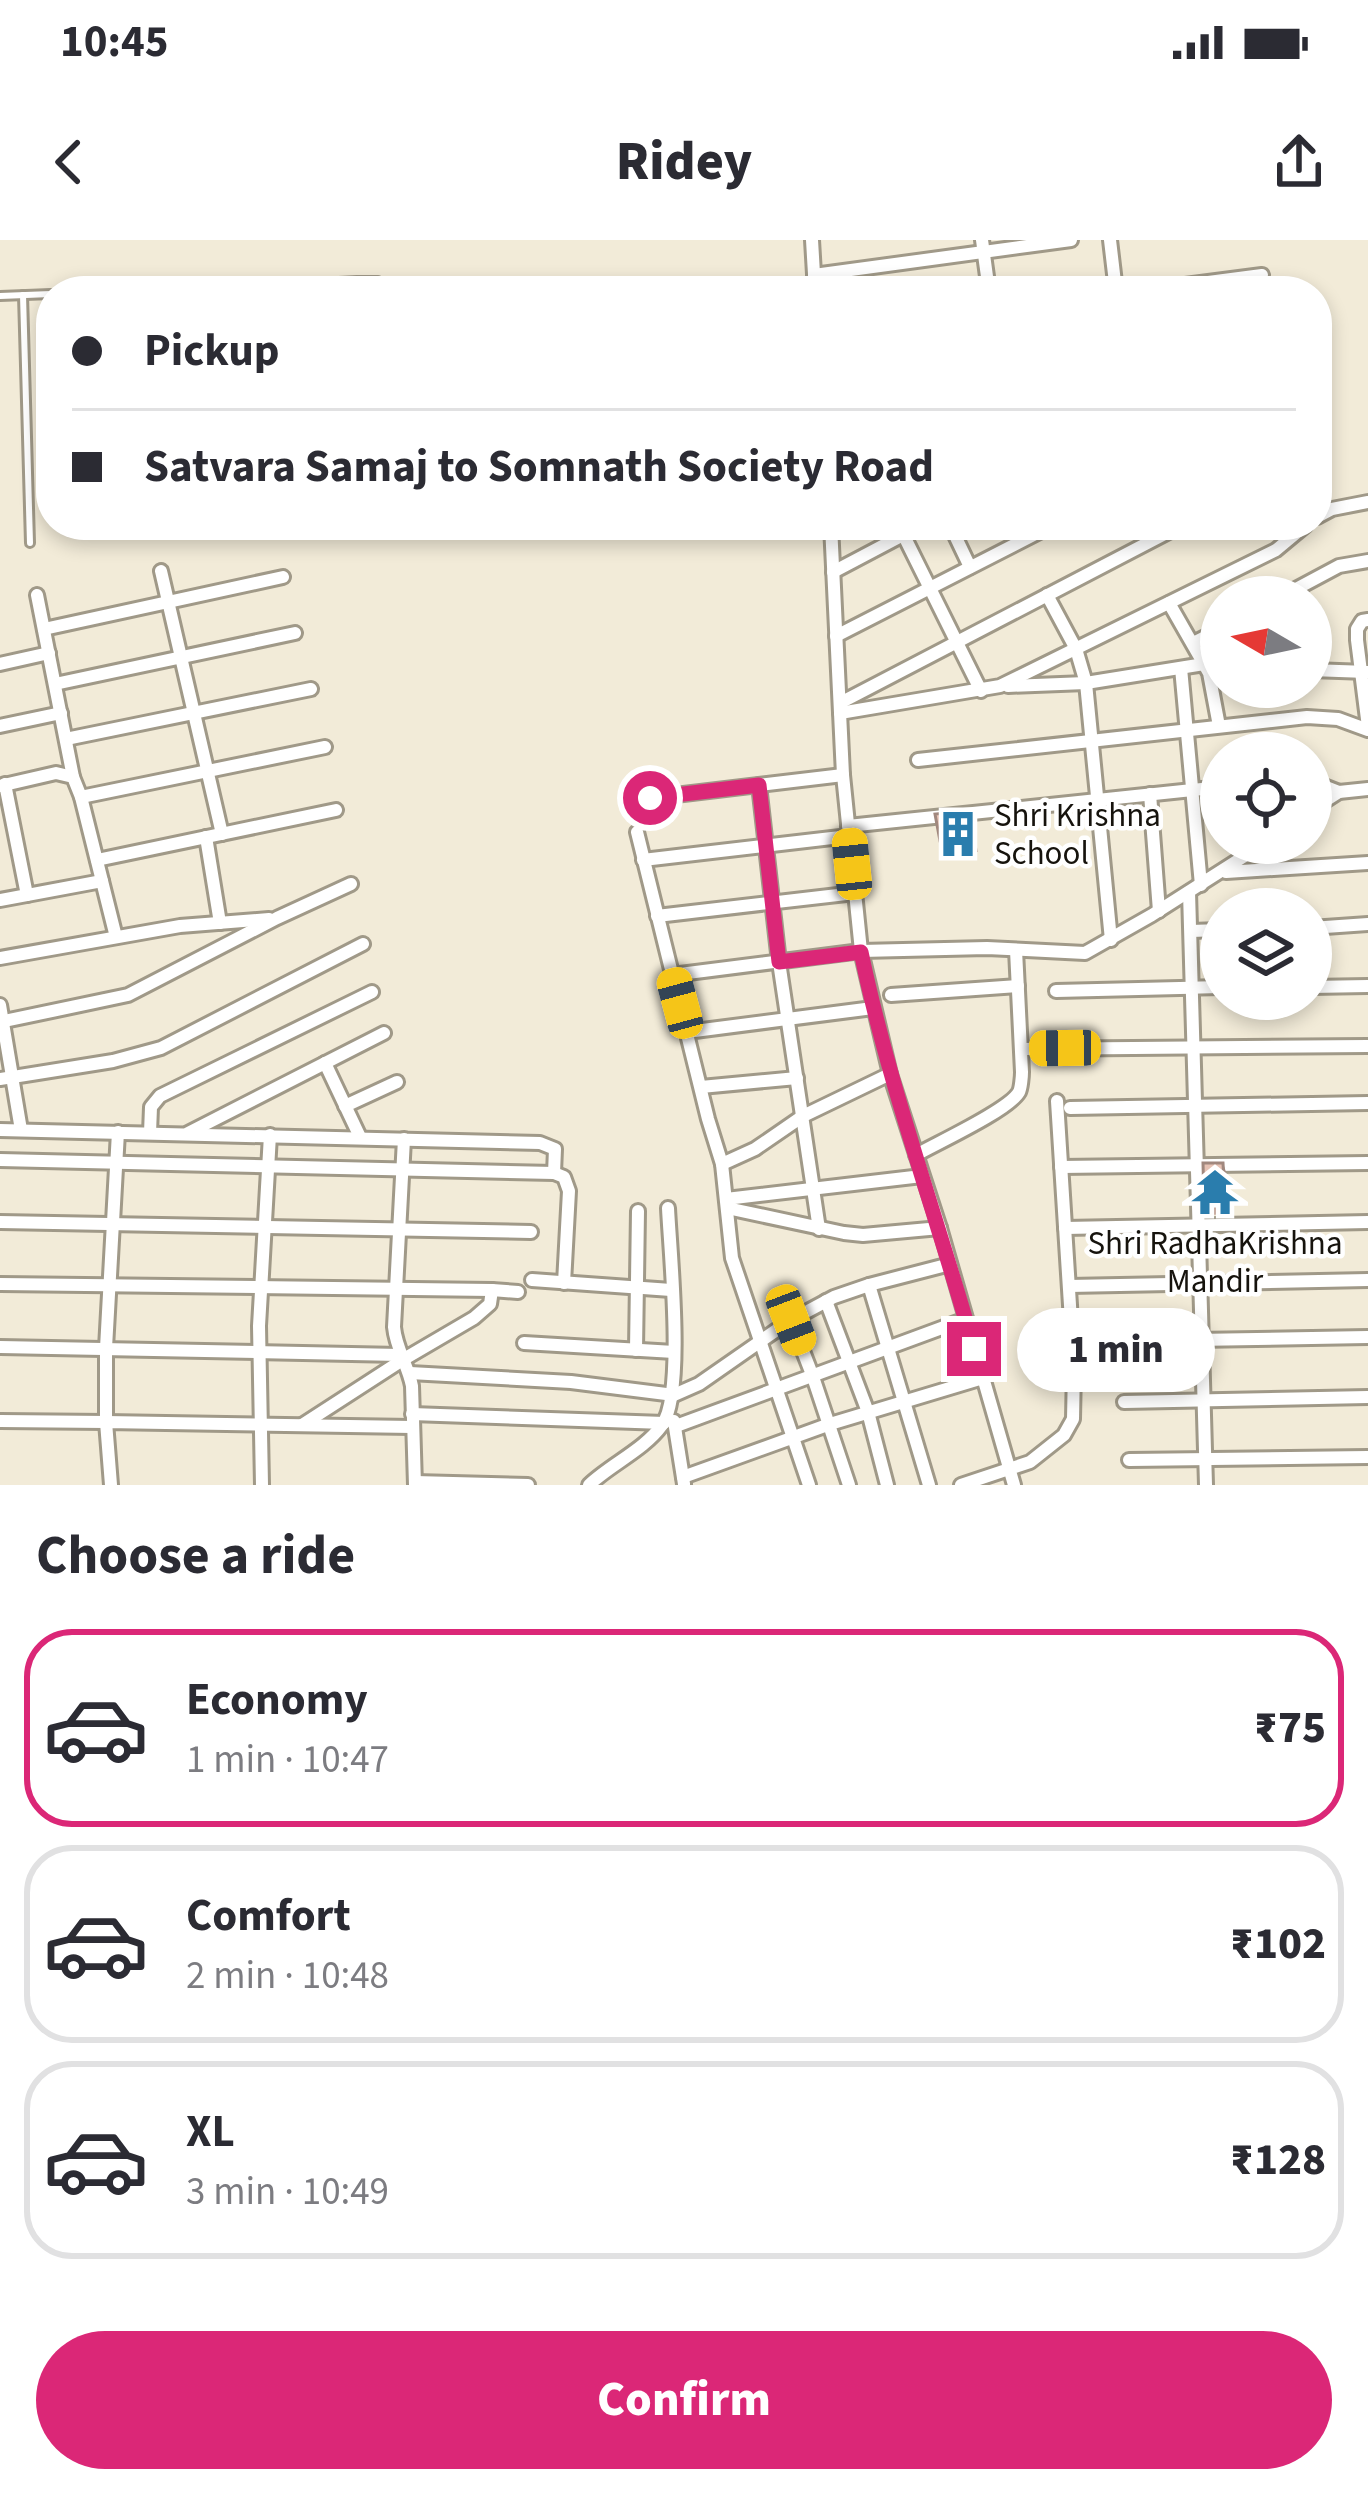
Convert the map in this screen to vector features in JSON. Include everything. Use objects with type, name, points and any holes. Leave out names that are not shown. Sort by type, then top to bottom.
[{"type":"street","points":[[812,240],[814,274],[983,246],[1071,240]]},
{"type":"street","points":[[1110,240],[1114,276]]},
{"type":"street","points":[[983,246],[987,276]]},
{"type":"street","points":[[1248,276],[1262,274]]},
{"type":"street","points":[[1332,509],[1368,502]]},
{"type":"street","points":[[832,540],[843,775],[861,952],[890,1074],[1012,1478]]},
{"type":"street","points":[[833,572],[896,540]]},
{"type":"street","points":[[906,540],[981,691]]},
{"type":"street","points":[[957,540],[970,567]]},
{"type":"street","points":[[840,708],[1153,540]]},
{"type":"street","points":[[840,708],[1000,686],[1288,540]]},
{"type":"street","points":[[836,636],[1021,541]]},
{"type":"street","points":[[1320,576],[1339,566],[1368,561]]},
{"type":"street","points":[[161,572],[222,834]]},
{"type":"street","points":[[44,629],[283,577]]},
{"type":"street","points":[[37,595],[73,777],[116,937]]},
{"type":"street","points":[[1047,595],[1076,649],[1086,683],[1111,940]]},
{"type":"street","points":[[1169,603],[1200,657]]},
{"type":"street","points":[[918,760],[1322,717],[1368,729],[1357,629],[1368,620]]},
{"type":"street","points":[[55,684],[295,633]]},
{"type":"street","points":[[1192,644],[1200,640]]},
{"type":"street","points":[[0,664],[49,653]]},
{"type":"street","points":[[1000,686],[1086,683],[1200,665]]},
{"type":"street","points":[[1181,668],[1192,790],[1192,987],[1206,1485]]},
{"type":"street","points":[[1332,671],[1365,672]]},
{"type":"street","points":[[66,739],[311,689]]},
{"type":"street","points":[[1217,708],[1219,726]]},
{"type":"street","points":[[0,726],[61,713]]},
{"type":"street","points":[[81,797],[325,747]]},
{"type":"street","points":[[27,896],[3,785],[45,774],[73,777]]},
{"type":"street","points":[[650,798],[843,775]]},
{"type":"street","points":[[759,785],[779,962],[819,1229]]},
{"type":"street","points":[[644,860],[1200,789]]},
{"type":"street","points":[[1332,789],[1339,792]]},
{"type":"street","points":[[1332,796],[1368,789]]},
{"type":"street","points":[[1150,794],[1159,911]]},
{"type":"street","points":[[97,860],[337,810]]},
{"type":"street","points":[[637,832],[722,1164],[732,1258],[809,1485]]},
{"type":"street","points":[[206,837],[220,922]]},
{"type":"street","points":[[1220,873],[1368,863]]},
{"type":"street","points":[[672,975],[861,952],[1085,953],[1233,864]]},
{"type":"street","points":[[0,900],[102,881]]},
{"type":"street","points":[[2,1021],[128,995],[351,884]]},
{"type":"street","points":[[657,916],[855,892]]},
{"type":"street","points":[[0,958],[180,926],[277,918]]},
{"type":"street","points":[[1332,927],[1368,924]]},
{"type":"street","points":[[1191,931],[1200,931]]},
{"type":"street","points":[[7,1078],[161,1048],[364,944]]},
{"type":"street","points":[[916,1155],[1016,1097],[1020,1089],[1016,950]]},
{"type":"street","points":[[891,995],[1018,986]]},
{"type":"street","points":[[1332,987],[1368,986]]},
{"type":"street","points":[[1056,991],[1200,987]]},
{"type":"street","points":[[150,1132],[151,1106],[160,1096],[372,992]]},
{"type":"street","points":[[0,1005],[7,1078],[22,1130]]},
{"type":"street","points":[[687,1032],[873,1008]]},
{"type":"street","points":[[187,1133],[384,1034]]},
{"type":"street","points":[[1022,1049],[1368,1046]]},
{"type":"street","points":[[325,1064],[360,1137]]},
{"type":"street","points":[[722,1164],[755,1149],[803,1116],[890,1074]]},
{"type":"street","points":[[701,1087],[797,1078]]},
{"type":"street","points":[[345,1106],[397,1082]]},
{"type":"street","points":[[961,1485],[1012,1478],[1064,1435],[1073,1419],[1073,1342],[1061,1167],[1063,1104],[1368,1103]]},
{"type":"street","points":[[0,1130],[548,1144],[555,1149],[554,1173]]},
{"type":"street","points":[[110,1485],[106,1348],[118,1132]]},
{"type":"street","points":[[262,1485],[259,1351],[270,1135]]},
{"type":"street","points":[[404,1138],[395,1338],[410,1373],[415,1483],[528,1485]]},
{"type":"street","points":[[0,1160],[554,1173],[567,1181],[570,1200],[563,1282]]},
{"type":"street","points":[[1061,1167],[1368,1163]]},
{"type":"street","points":[[727,1203],[922,1176]]},
{"type":"street","points":[[727,1203],[819,1229],[863,1234],[940,1228]]},
{"type":"street","points":[[668,1208],[674,1352],[670,1424],[684,1481],[794,1436],[983,1378]]},
{"type":"street","points":[[636,1350],[638,1211]]},
{"type":"street","points":[[0,1222],[532,1232]]},
{"type":"street","points":[[1065,1228],[1368,1222]]},
{"type":"street","points":[[410,1373],[571,1382],[672,1402],[826,1301],[950,1264]]},
{"type":"street","points":[[532,1280],[671,1291]]},
{"type":"street","points":[[1069,1286],[1368,1280]]},
{"type":"street","points":[[0,1284],[518,1292]]},
{"type":"street","points":[[869,1285],[929,1485]]},
{"type":"street","points":[[301,1426],[402,1357],[474,1318],[490,1304],[492,1290]]},
{"type":"street","points":[[826,1301],[868,1412],[887,1485]]},
{"type":"street","points":[[592,1484],[670,1424],[777,1390],[966,1319]]},
{"type":"street","points":[[791,1320],[849,1485]]},
{"type":"street","points":[[1073,1342],[1368,1337]]},
{"type":"street","points":[[524,1343],[674,1352]]},
{"type":"street","points":[[0,1347],[402,1357]]},
{"type":"street","points":[[1124,1402],[1368,1397]]},
{"type":"street","points":[[0,1421],[301,1426],[412,1420],[670,1424]]},
{"type":"street","points":[[1129,1460],[1368,1457]]},
{"type":"lane","points":[[23,295],[30,543]]},
{"type":"lane","points":[[0,296],[36,295]]},
{"type":"building","name":"Shri Krishna School","points":[[968,811],[974,839],[940,841],[935,814]]},
{"type":"building","points":[[1203,1163],[1223,1163],[1225,1202],[1204,1202]]},
{"type":"place","name":"Shri Krishna School","points":[[958,834]]},
{"type":"place","name":"Shri RadhaKrishna Mandir","points":[[1215,1192]]},
{"type":"route","points":[[650,798],[759,785],[779,962],[861,952],[890,1074],[974,1349]]}]
